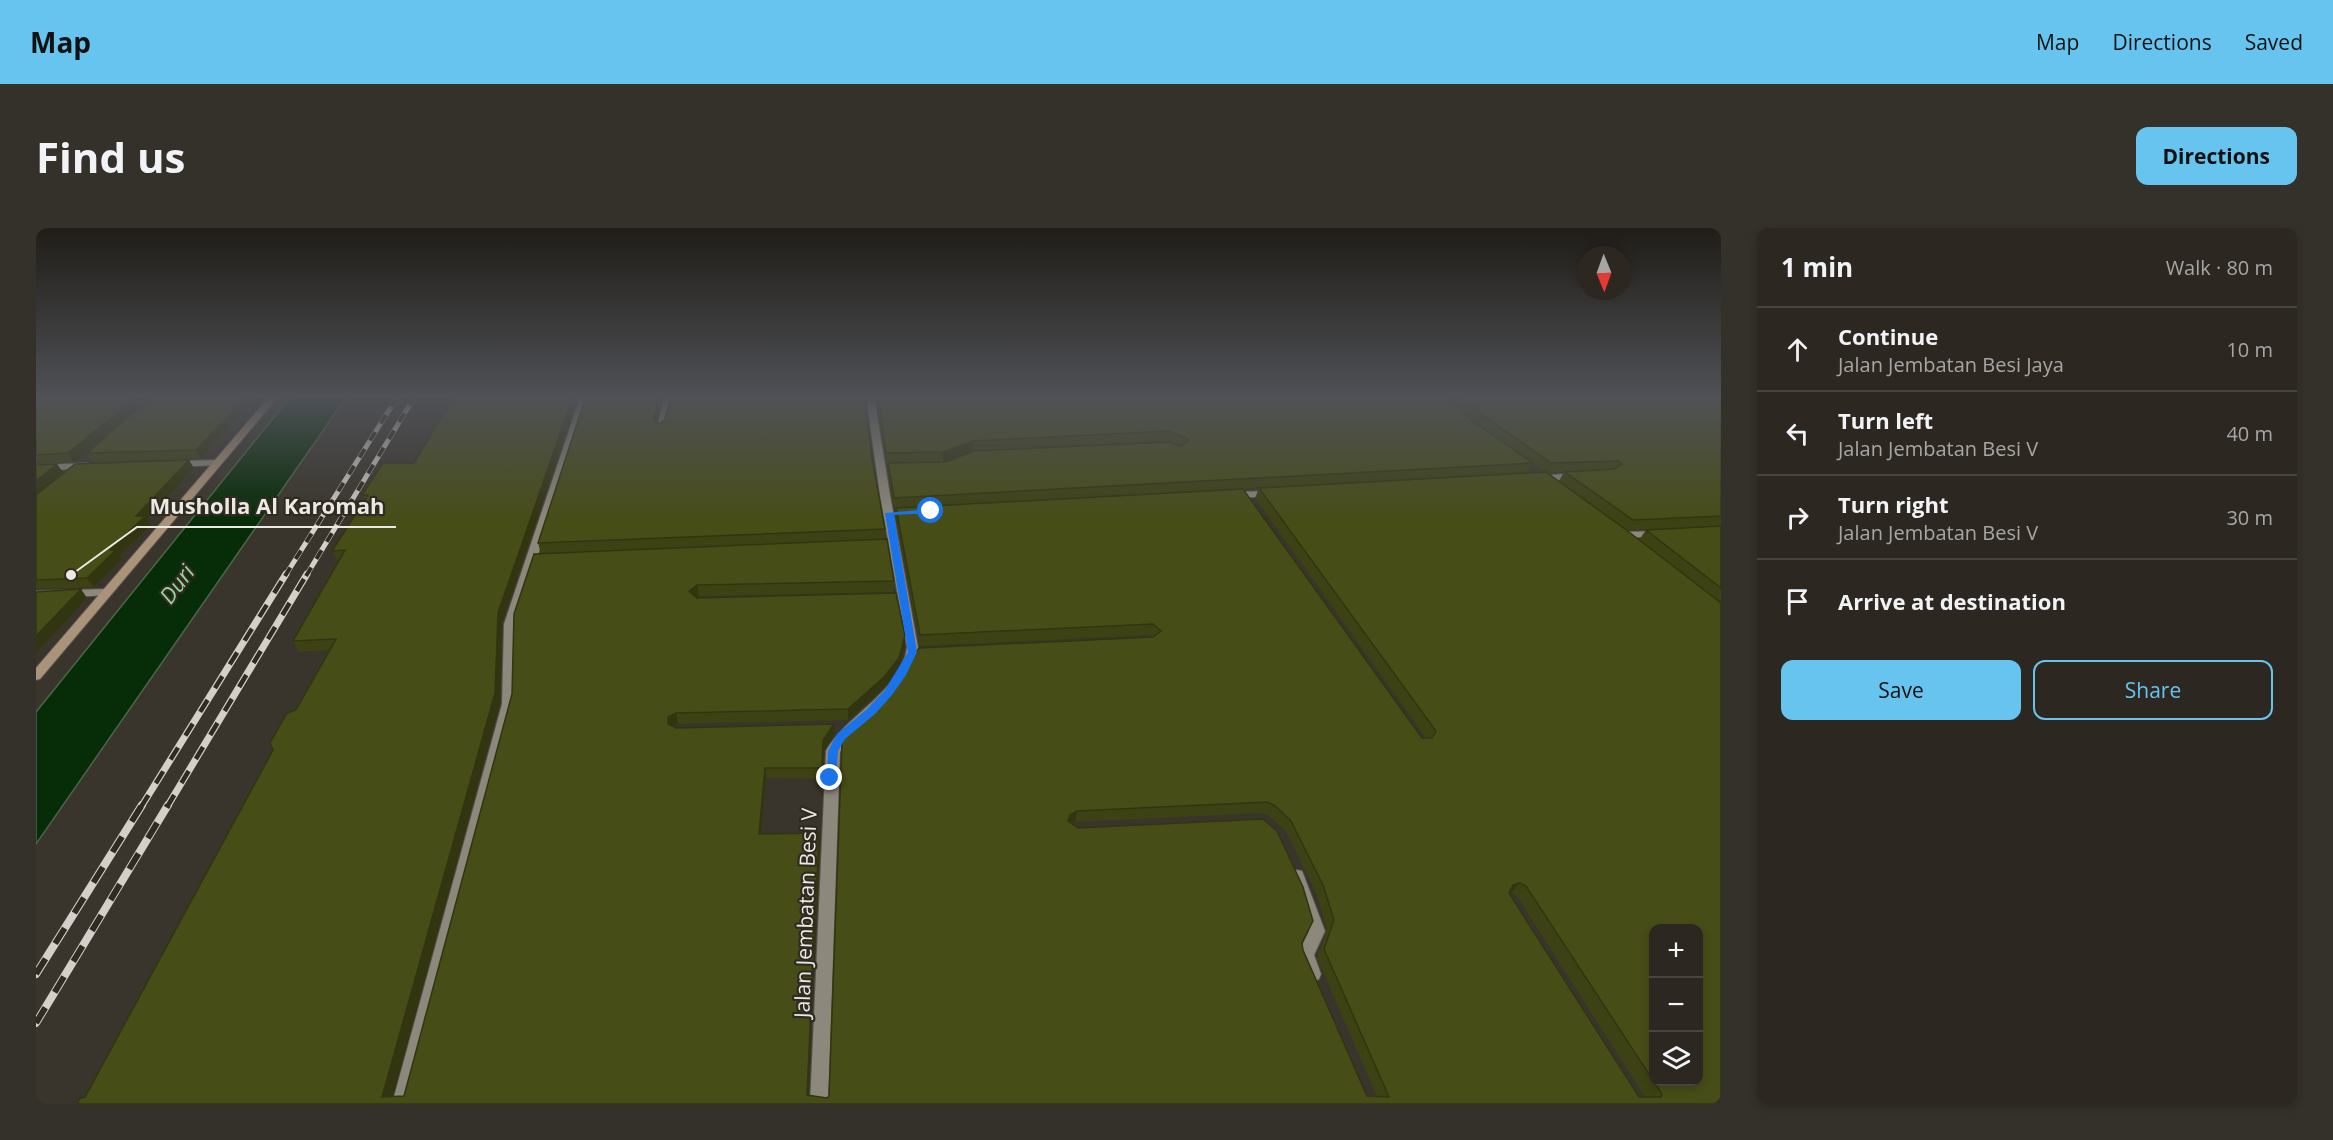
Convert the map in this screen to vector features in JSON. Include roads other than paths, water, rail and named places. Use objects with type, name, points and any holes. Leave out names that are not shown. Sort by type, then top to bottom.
[{"type":"street","points":[[36,676],[240,437]]},
{"type":"street","points":[[401,1104],[508,704],[510,624],[539,558],[573,437]]},
{"type":"street","name":"Jalan Jembatan Besi V","points":[[819,1104],[830,778],[833,751],[841,737],[889,692],[918,651],[896,597],[895,513],[878,437]]},
{"type":"street","points":[[62,481],[89,459]]},
{"type":"street","points":[[160,465],[217,463]]},
{"type":"street","points":[[36,468],[103,466]]},
{"type":"street","points":[[1523,480],[1537,475],[1585,475]]},
{"type":"street","points":[[1537,475],[1560,491]]},
{"type":"street","points":[[1222,496],[1280,493]]},
{"type":"street","points":[[1245,495],[1253,507]]},
{"type":"street","points":[[1640,549],[1618,532],[1666,533]]},
{"type":"street","points":[[879,544],[894,544]]},
{"type":"street","points":[[36,594],[105,593]]},
{"type":"street","points":[[828,727],[851,727]]},
{"type":"street","points":[[1293,866],[1306,896],[1317,931],[1306,954],[1321,990]]},
{"type":"water","name":"Duri","points":[[258,437],[319,437],[36,844],[36,712]]},
{"type":"railway","points":[[285,576],[372,437]]},
{"type":"railway","points":[[306,576],[390,437]]},
{"type":"railway","points":[[141,807],[286,574]]},
{"type":"railway","points":[[167,807],[307,574]]},
{"type":"railway","points":[[36,974],[142,805]]},
{"type":"railway","points":[[36,1023],[168,805]]},
{"type":"place","name":"Musholla Al Karomah","points":[[71,575]]}]
